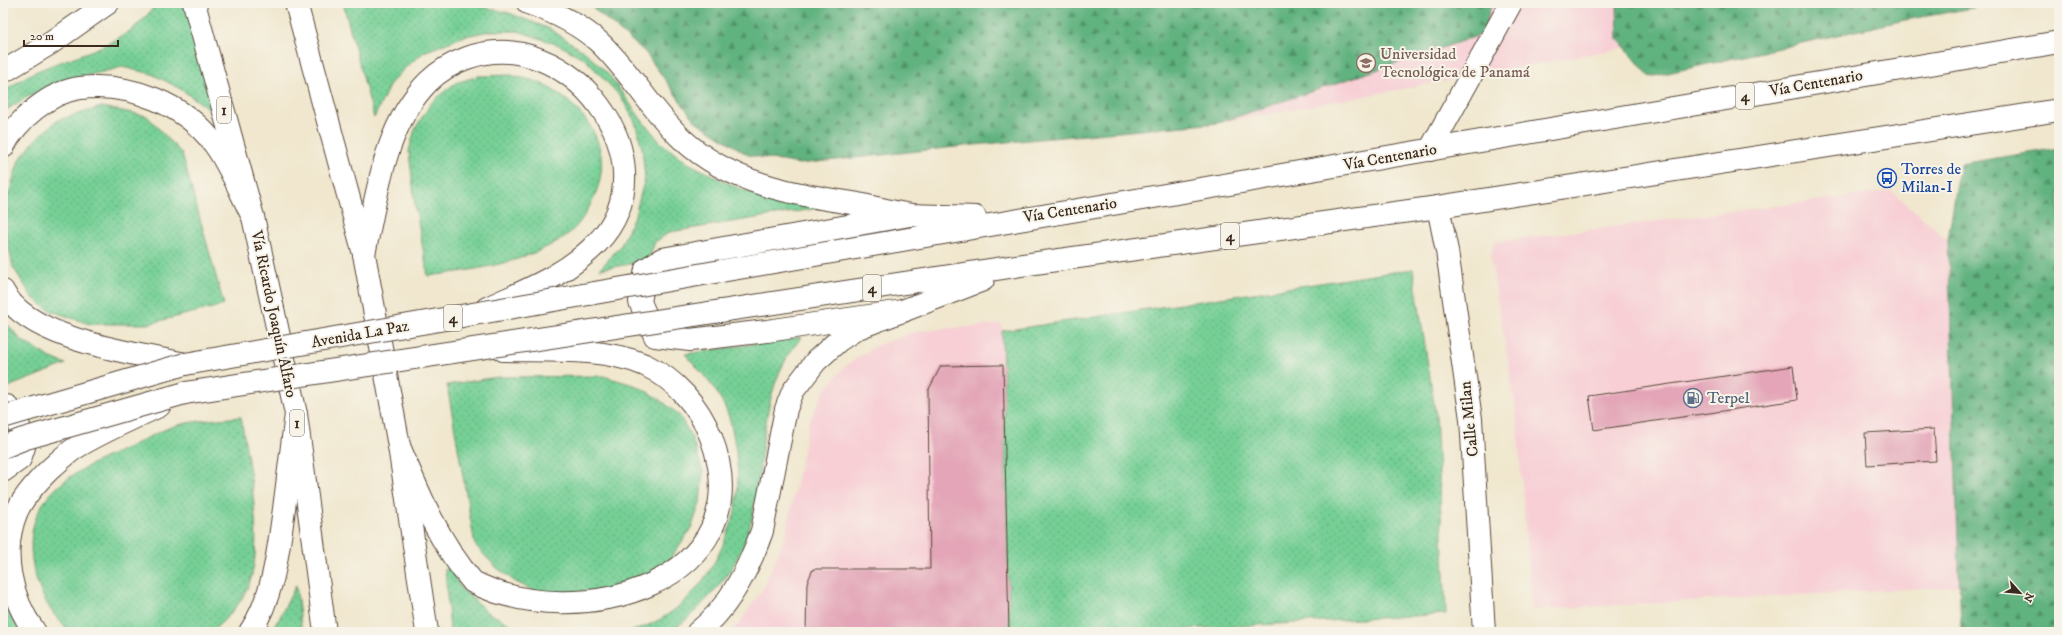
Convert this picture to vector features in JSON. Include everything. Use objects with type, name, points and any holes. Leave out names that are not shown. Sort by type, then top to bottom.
[{"type":"main road","points":[[3,72],[51,43],[108,3]]},
{"type":"main road","name":"Vía Ricardo Joaquín Alfaro","points":[[194,3],[253,217],[296,414],[324,632]]},
{"type":"main road","points":[[296,3],[364,254],[399,446],[427,632]]},
{"type":"main road","points":[[528,3],[563,17],[599,42],[667,124],[695,150],[718,166],[739,176],[790,193],[910,214],[1018,219]]},
{"type":"main road","points":[[1430,150],[1511,3]]},
{"type":"main road","name":"Vía Centenario","points":[[721,271],[2053,42]]},
{"type":"main road","points":[[364,254],[385,162],[393,138],[403,116],[428,81],[441,71],[457,62],[491,52],[514,53],[543,61],[561,70],[578,81],[602,108],[620,145],[624,177],[617,212],[598,242],[567,269],[544,282],[471,314]]},
{"type":"main road","points":[[3,147],[10,133],[45,101],[79,88],[115,88],[138,93],[174,108],[195,124],[215,145],[253,217]]},
{"type":"main road","name":"4","points":[[1022,265],[1438,207],[2059,110]]},
{"type":"main road","name":"Calle Milan","points":[[1438,207],[1447,251],[1471,419],[1484,632]]},
{"type":"main road","points":[[903,311],[767,331],[690,340],[655,336],[640,302],[646,269],[662,259],[910,214]]},
{"type":"main road","points":[[698,632],[719,612],[747,569],[762,531],[786,409],[793,391],[816,361],[838,341],[858,328],[1022,265]]},
{"type":"main road","name":"Avenida La Paz","points":[[3,447],[23,438],[185,393],[1022,265]]},
{"type":"main road","name":"Avenida La Paz","points":[[3,417],[185,364],[721,271]]},
{"type":"main road","points":[[3,291],[9,302],[22,314],[42,326],[64,335],[90,343],[185,364]]},
{"type":"main road","points":[[472,349],[590,352],[620,358],[644,365],[665,376],[698,410],[718,454],[721,478],[720,506],[706,551],[694,572],[671,595]]},
{"type":"main road","points":[[35,632],[26,619],[16,599],[9,572],[8,546],[10,533],[17,511],[27,495],[42,478],[76,447],[185,393]]},
{"type":"main road","points":[[3,406],[7,406],[16,414],[24,447],[20,459],[3,471]]},
{"type":"main road","points":[[250,632],[259,618],[266,600],[277,558],[296,414]]},
{"type":"main road","points":[[399,446],[433,523],[459,564],[474,583],[490,598],[522,619]]},
{"type":"shaded area","name":"Universidad Tecnológica de Panamá","points":[[1164,3],[1865,3],[1218,123]]},
{"type":"shaded area","points":[[1892,191],[1948,240],[1959,586],[1532,610],[1516,410],[1490,254],[1495,242]]},
{"type":"shaded area","points":[[1002,324],[1004,476],[1009,632],[730,632],[738,625],[764,587],[785,537],[809,422],[823,393],[843,368],[875,346],[918,331]]},
{"type":"green space","points":[[156,3],[187,3],[215,113],[179,88],[152,74],[122,67],[55,84],[30,95],[3,112],[3,91],[35,72],[117,39],[145,18]]},
{"type":"green space","points":[[343,3],[466,3],[509,13],[550,29],[585,52],[609,75],[641,119],[661,143],[688,163],[738,188],[769,198],[825,207],[670,232],[655,242],[648,261],[600,269],[621,245],[635,215],[645,178],[642,148],[635,122],[621,97],[585,59],[559,45],[518,31],[490,31],[465,36],[424,52],[405,68],[390,84],[374,118]]},
{"type":"green space","points":[[587,3],[1492,3],[1483,34],[1218,123],[974,145],[799,164],[748,155],[694,120],[645,52]]},
{"type":"green space","points":[[1617,3],[2000,3],[1905,20],[1650,77],[1618,39]]},
{"type":"green space","points":[[511,75],[540,83],[556,92],[570,103],[592,130],[599,145],[601,161],[600,179],[594,197],[583,217],[568,234],[537,252],[501,264],[428,276],[415,205],[409,151],[415,129],[431,103],[455,83],[479,76]]},
{"type":"green space","points":[[102,107],[147,116],[182,154],[224,305],[147,324],[89,324],[49,310],[32,297],[13,267],[6,234],[8,197],[19,160],[37,138],[58,120]]},
{"type":"green space","points":[[2059,148],[2059,632],[1961,632],[1948,240],[1960,164]]},
{"type":"green space","points":[[1413,269],[1436,416],[1446,614],[1138,632],[1009,632],[1002,331]]},
{"type":"green space","points":[[3,319],[21,340],[49,357],[66,364],[3,389]]},
{"type":"green space","points":[[802,337],[786,359],[775,383],[768,409],[752,519],[741,552],[733,566],[707,599],[678,626],[667,632],[659,633],[628,632],[646,626],[662,618],[676,609],[689,597],[700,584],[719,554],[731,525],[735,509],[738,484],[737,463],[727,411],[723,402],[705,377],[685,354]]},
{"type":"green space","points":[[603,376],[637,386],[658,398],[679,415],[692,438],[703,472],[700,503],[691,529],[660,573],[635,590],[538,593],[514,581],[496,567],[475,545],[447,385],[498,377]]},
{"type":"green space","points":[[241,417],[251,482],[256,532],[252,576],[242,599],[234,609],[211,632],[72,632],[64,626],[46,603],[38,585],[33,566],[31,541],[35,521],[43,503],[71,476],[159,432],[186,423]]},
{"type":"green space","points":[[450,568],[461,588],[487,612],[525,632],[450,632],[445,569]]},
{"type":"green space","points":[[296,585],[302,632],[269,632],[279,619]]},
{"type":"green space","points":[[3,600],[20,632],[8,632],[3,624]]},
{"type":"building","points":[[1003,365],[1009,632],[806,632],[807,583],[813,569],[930,569],[928,391],[941,366]]},
{"type":"building","name":"Terpel","points":[[1793,366],[1797,400],[1594,430],[1589,396]]},
{"type":"building","points":[[1934,429],[1936,461],[1867,465],[1865,433]]},
{"type":"place","name":"Universidad Tecnológica de Panamá","points":[[1366,63]]},
{"type":"place","name":"Torres de Milan-I","points":[[1887,178]]},
{"type":"place","name":"Terpel","points":[[1693,398]]}]
